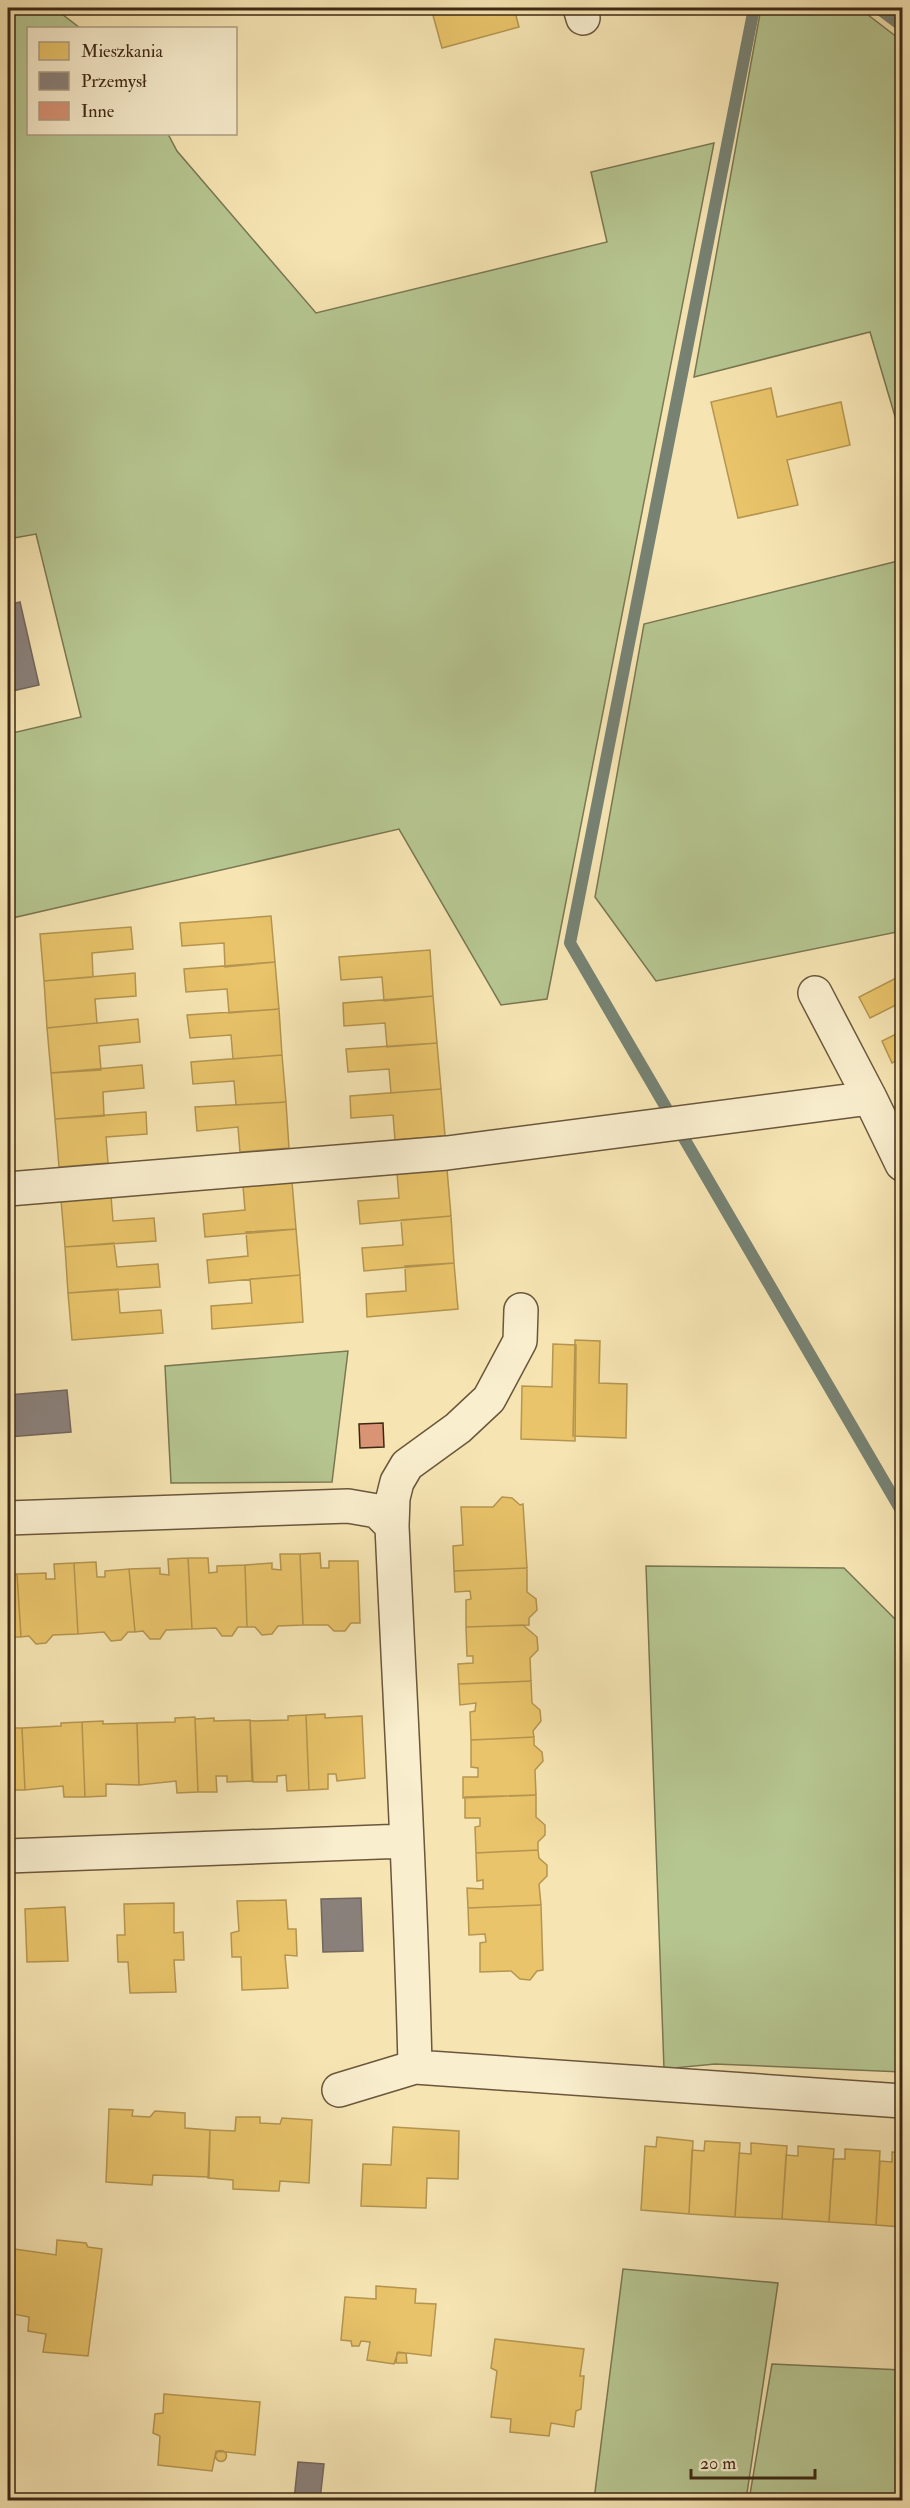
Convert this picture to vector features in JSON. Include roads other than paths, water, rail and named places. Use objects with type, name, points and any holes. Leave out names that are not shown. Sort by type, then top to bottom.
[{"type":"lane","points":[[815,993],[903,1164]]},
{"type":"lane","points":[[8,1189],[447,1153],[870,1098]]},
{"type":"lane","points":[[415,2067],[413,1951],[405,1840],[392,1526],[393,1498],[397,1482],[407,1465],[458,1428],[489,1399],[520,1341],[521,1310]]},
{"type":"lane","points":[[8,1518],[348,1506],[377,1511],[392,1526]]},
{"type":"lane","points":[[8,1857],[405,1840]]},
{"type":"lane","points":[[339,2090],[415,2067],[903,2101]]},
{"type":"waterway","points":[[754,8],[570,943],[902,1512]]},
{"type":"waterway","points":[[878,8],[902,26]]}]
